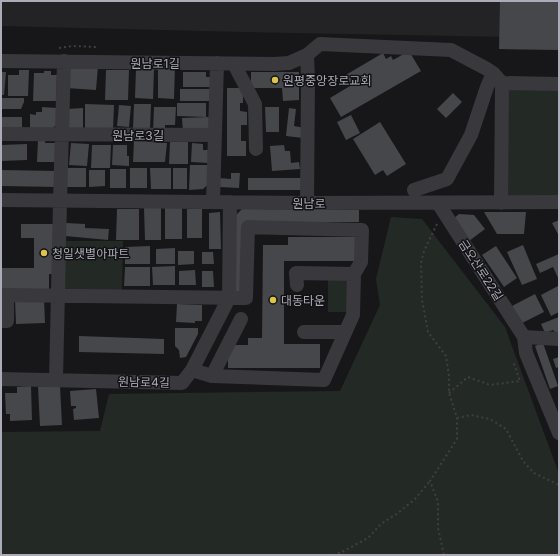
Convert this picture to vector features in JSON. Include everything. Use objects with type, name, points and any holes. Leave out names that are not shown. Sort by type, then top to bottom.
[{"type":"street","name":"원남로1길","points":[[1,61],[274,64],[289,63],[307,55],[320,44],[451,50],[487,69],[498,78]]},
{"type":"street","points":[[307,55],[307,203]]},
{"type":"street","points":[[56,380],[64,62]]},
{"type":"street","points":[[213,202],[218,63]]},
{"type":"street","points":[[234,64],[255,104],[256,149]]},
{"type":"street","points":[[498,78],[501,202]]},
{"type":"street","points":[[414,190],[448,179],[471,135],[487,87],[498,78],[559,84]]},
{"type":"street","name":"원남로3길","points":[[1,134],[215,135]]},
{"type":"street","name":"원남로","points":[[1,200],[307,203],[442,208],[501,202],[559,202]]},
{"type":"street","name":"원남로4길","points":[[1,379],[182,383],[192,370],[229,298],[230,202]]},
{"type":"street","name":"금오산로22길","points":[[442,208],[524,337],[526,353],[559,433]]},
{"type":"street","points":[[1,321],[7,321],[4,295],[246,298],[248,228],[362,230],[361,262],[354,274],[353,315],[324,380],[212,376],[192,370]]},
{"type":"street","points":[[297,285],[296,273],[354,274]]},
{"type":"street","points":[[212,376],[241,319]]},
{"type":"street","points":[[304,332],[345,332]]},
{"type":"street","points":[[524,337],[559,339]]},
{"type":"path","points":[[59,48],[72,46],[96,47]]},
{"type":"path","points":[[333,555],[342,552],[368,538],[381,524],[398,513],[415,499],[430,481],[456,439],[457,418],[449,392],[449,376],[446,356],[428,332],[422,300],[421,263],[424,251],[442,208]]},
{"type":"path","points":[[449,392],[468,377],[490,384],[520,381],[514,364],[526,353]]},
{"type":"path","points":[[457,418],[471,416],[490,419],[506,429],[523,461],[534,474],[559,484]]},
{"type":"path","points":[[430,481],[438,502],[438,528],[444,555]]},
{"type":"shaded area","points":[[1,1],[559,1],[559,38],[1,26]]},
{"type":"shaded area","points":[[502,83],[559,84],[559,202],[501,203]]},
{"type":"shaded area","points":[[391,217],[422,219],[505,327],[559,474],[559,555],[1,555],[1,432],[100,431],[109,394],[340,391],[380,305],[376,279]]},
{"type":"shaded area","points":[[61,241],[123,241],[122,292],[65,292]]},
{"type":"shaded area","points":[[328,279],[348,279],[348,312],[328,312]]},
{"type":"building","points":[[500,1],[559,1],[559,50],[499,49]]},
{"type":"building","points":[[409,51],[421,71],[341,117],[330,98],[350,86],[344,76],[383,53],[386,59],[391,56],[393,60]]},
{"type":"building","points":[[67,64],[98,66],[96,90],[66,88]]},
{"type":"building","points":[[158,64],[175,65],[174,99],[158,98]]},
{"type":"building","points":[[136,69],[154,69],[153,99],[135,98]]},
{"type":"building","points":[[19,70],[29,70],[28,96],[8,96],[8,75],[19,75]]},
{"type":"building","points":[[106,70],[129,70],[128,100],[105,100]]},
{"type":"building","points":[[44,71],[51,71],[51,75],[57,75],[56,101],[33,101],[34,73],[44,73]]},
{"type":"building","points":[[1,72],[6,72],[4,95],[1,95]]},
{"type":"building","points":[[183,72],[206,72],[206,77],[211,77],[211,87],[183,87]]},
{"type":"building","name":"원평중앙장로교회","points":[[251,72],[299,72],[299,100],[283,101],[282,88],[251,88]]},
{"type":"building","points":[[227,88],[243,88],[243,103],[240,103],[240,111],[247,112],[247,125],[241,125],[241,141],[246,141],[246,156],[227,156]]},
{"type":"building","points":[[180,89],[210,89],[210,101],[180,101]]},
{"type":"building","points":[[453,93],[462,102],[446,118],[437,109]]},
{"type":"building","points":[[1,98],[24,98],[24,102],[21,109],[1,109]]},
{"type":"building","points":[[177,103],[206,103],[206,117],[177,116]]},
{"type":"building","points":[[85,104],[114,105],[113,130],[85,130]]},
{"type":"building","points":[[134,104],[151,104],[150,130],[133,129]]},
{"type":"building","points":[[119,105],[131,106],[129,127],[117,126]]},
{"type":"building","points":[[42,107],[57,108],[57,124],[51,130],[30,129],[30,114],[36,115],[36,112],[42,112]]},
{"type":"building","points":[[154,107],[176,107],[175,125],[165,125],[165,132],[153,132]]},
{"type":"building","points":[[265,107],[279,107],[279,132],[266,132]]},
{"type":"building","points":[[83,108],[83,131],[71,131],[67,123],[67,109]]},
{"type":"building","points":[[289,108],[296,109],[294,126],[305,128],[303,138],[286,136]]},
{"type":"building","points":[[351,115],[360,133],[346,140],[337,122]]},
{"type":"building","points":[[1,117],[22,117],[22,128],[1,128]]},
{"type":"building","points":[[209,117],[209,132],[183,133],[182,118]]},
{"type":"building","points":[[380,122],[406,164],[387,176],[383,170],[375,175],[353,139]]},
{"type":"building","points":[[38,139],[45,139],[45,143],[58,143],[58,162],[37,162]]},
{"type":"building","points":[[134,141],[167,143],[165,162],[133,162]]},
{"type":"building","points":[[170,142],[188,142],[188,164],[169,164]]},
{"type":"building","points":[[71,143],[89,144],[87,166],[69,165]]},
{"type":"building","points":[[192,143],[203,144],[203,150],[209,150],[208,163],[191,162]]},
{"type":"building","points":[[27,144],[27,160],[1,161],[1,145]]},
{"type":"building","points":[[92,145],[111,145],[110,168],[91,168]]},
{"type":"building","points":[[113,145],[127,145],[129,166],[112,165]]},
{"type":"building","points":[[284,145],[285,151],[290,151],[291,163],[299,162],[300,169],[272,171],[270,146]]},
{"type":"building","points":[[190,165],[210,165],[210,183],[203,189],[189,190]]},
{"type":"building","points":[[66,168],[86,168],[86,187],[66,187]]},
{"type":"building","points":[[130,168],[147,168],[147,188],[130,188]]},
{"type":"building","points":[[150,168],[171,168],[171,189],[151,189]]},
{"type":"building","points":[[173,168],[187,168],[187,189],[173,189]]},
{"type":"building","points":[[110,169],[126,169],[126,188],[110,188]]},
{"type":"building","points":[[1,170],[57,171],[58,187],[1,186]]},
{"type":"building","points":[[89,170],[105,170],[105,186],[89,187]]},
{"type":"building","points":[[231,173],[240,173],[239,188],[219,187],[219,178],[231,179]]},
{"type":"building","points":[[248,178],[301,178],[301,190],[248,190]]},
{"type":"building","points":[[165,207],[182,207],[182,239],[165,239]]},
{"type":"building","points":[[144,208],[161,208],[161,240],[145,240]]},
{"type":"building","points":[[117,209],[139,209],[139,240],[116,240]]},
{"type":"building","points":[[187,209],[202,209],[202,238],[187,238]]},
{"type":"building","points":[[242,209],[359,210],[359,222],[249,222],[242,294],[231,294],[232,219]]},
{"type":"building","points":[[220,212],[221,249],[209,249],[209,213]]},
{"type":"building","points":[[484,212],[526,212],[524,234],[497,234]]},
{"type":"building","points":[[459,214],[474,215],[485,229],[469,241],[453,219]]},
{"type":"building","points":[[559,220],[559,236],[552,223]]},
{"type":"building","points":[[66,223],[85,224],[85,228],[109,229],[108,240],[65,236]]},
{"type":"building","name":"청일샛별아파트","points":[[21,224],[53,224],[53,274],[49,274],[49,289],[1,289],[1,268],[34,268],[34,238],[21,238]]},
{"type":"building","name":"대동타운","points":[[288,237],[355,237],[355,261],[284,261],[284,344],[320,344],[320,368],[228,368],[228,345],[248,345],[248,338],[262,338],[263,245],[288,245]]},
{"type":"building","points":[[523,245],[537,279],[522,285],[507,252]]},
{"type":"building","points":[[150,246],[150,264],[125,264],[125,247]]},
{"type":"building","points":[[496,246],[517,278],[504,287],[482,255]]},
{"type":"building","points":[[175,248],[175,264],[156,264],[156,249]]},
{"type":"building","points":[[178,251],[194,251],[194,264],[178,265]]},
{"type":"building","points":[[202,252],[213,252],[214,264],[202,264]]},
{"type":"building","points":[[559,254],[559,280],[553,267],[540,273],[536,264]]},
{"type":"building","points":[[175,266],[175,285],[153,285],[152,267]]},
{"type":"building","points":[[125,267],[150,267],[150,286],[124,286]]},
{"type":"building","points":[[195,270],[196,285],[179,285],[179,271]]},
{"type":"building","points":[[202,271],[213,271],[214,287],[202,287]]},
{"type":"building","points":[[558,286],[559,312],[551,316],[541,295]]},
{"type":"building","points":[[535,294],[544,312],[520,324],[512,306]]},
{"type":"building","points":[[44,299],[45,323],[16,324],[15,300]]},
{"type":"building","points":[[177,304],[202,305],[202,321],[195,321],[195,323],[176,322]]},
{"type":"building","points":[[559,317],[559,332],[556,333],[553,330],[545,333],[541,324]]},
{"type":"building","points":[[175,328],[198,328],[198,334],[186,357],[180,358],[179,350],[175,346]]},
{"type":"building","points":[[79,336],[164,339],[164,354],[79,352]]},
{"type":"building","points":[[543,343],[558,386],[550,389],[535,346]]},
{"type":"building","points":[[559,357],[559,367],[556,368],[553,359]]},
{"type":"building","points":[[31,386],[32,420],[10,421],[10,414],[6,414],[5,393],[17,393],[17,387]]},
{"type":"building","points":[[60,386],[62,425],[40,426],[38,387]]},
{"type":"building","points":[[96,389],[99,418],[74,420],[73,409],[76,408],[76,406],[71,406],[70,391]]},
{"type":"place","name":"원평중앙장로교회","points":[[275,80]]},
{"type":"place","name":"청일샛별아파트","points":[[44,253]]},
{"type":"place","name":"대동타운","points":[[273,300]]}]
